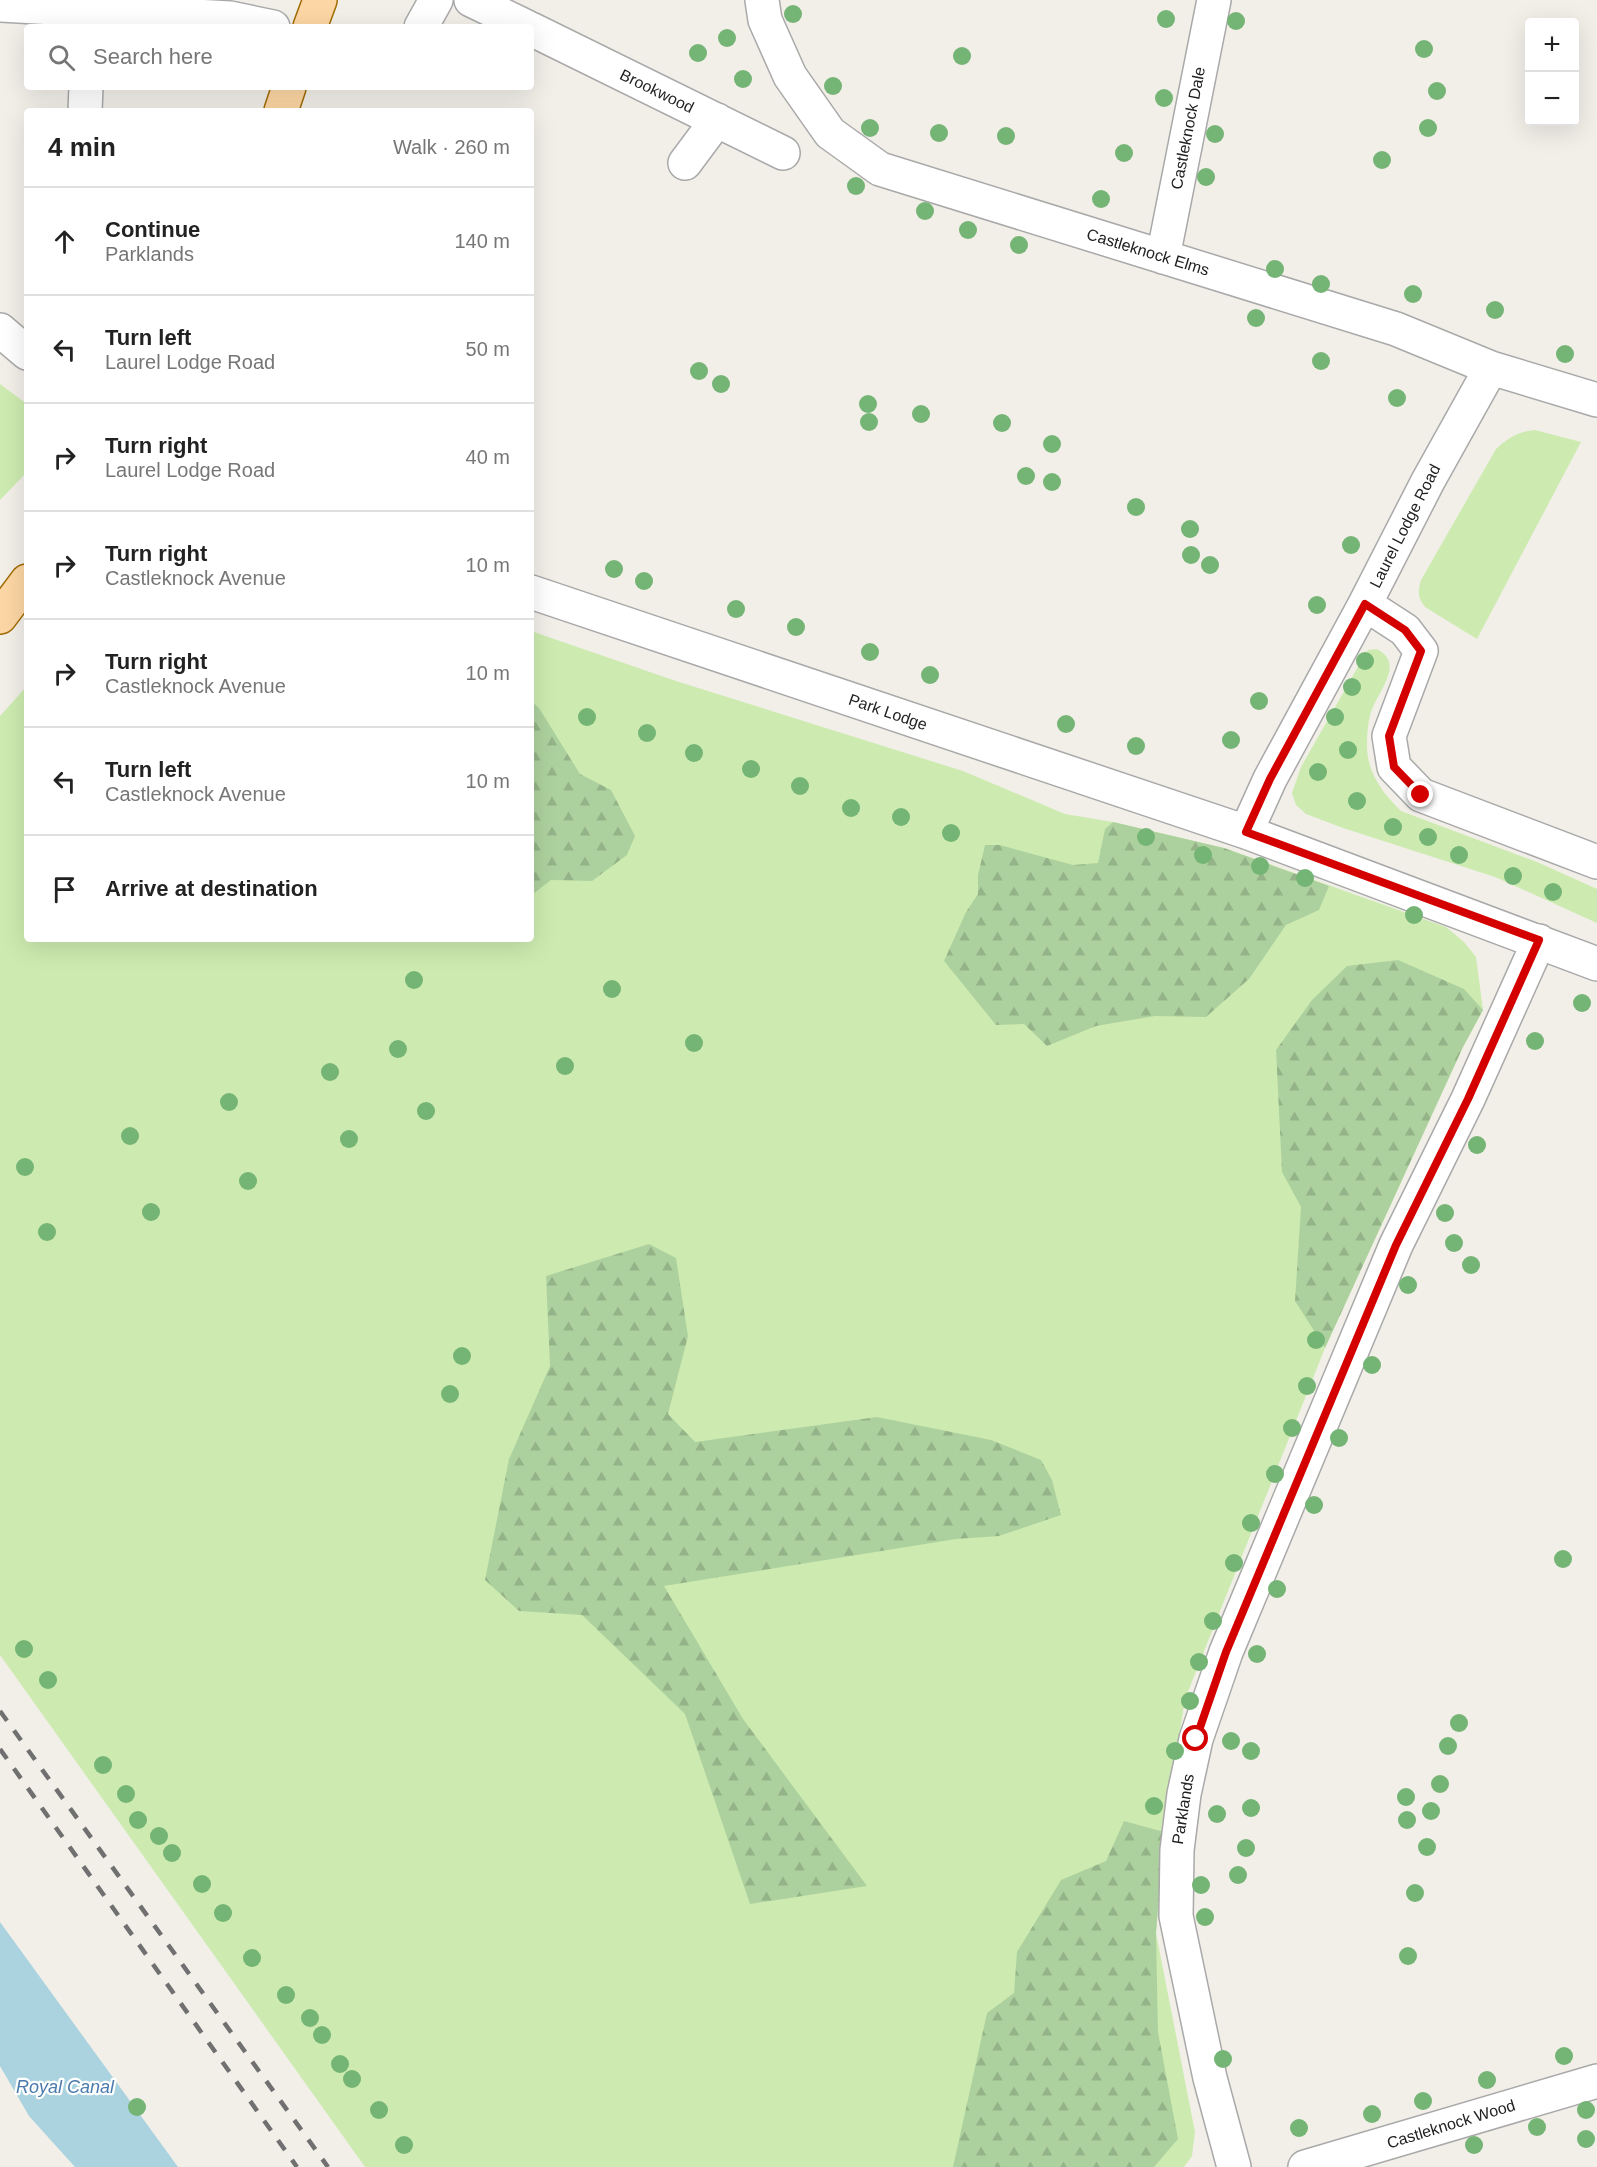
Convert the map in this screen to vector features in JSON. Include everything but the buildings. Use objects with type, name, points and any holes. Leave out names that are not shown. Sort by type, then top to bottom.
[{"type":"main road","points":[[311,24],[320,0]]},
{"type":"main road","points":[[282,108],[289,90]]},
{"type":"main road","points":[[0,617],[24,585]]},
{"type":"street","points":[[423,24],[436,0]]},
{"type":"street","name":"Brookwood","points":[[471,0],[521,24]]},
{"type":"street","name":"Castleknock Dale","points":[[1163,257],[1214,0]]},
{"type":"street","points":[[0,5],[86,18],[230,18],[259,24]]},
{"type":"street","name":"Castleknock Elms","points":[[764,10],[790,76],[830,133],[880,169],[1396,329],[1491,368],[1597,400]]},
{"type":"street","name":"Brookwood","points":[[534,30],[783,153]]},
{"type":"street","points":[[86,90],[86,108]]},
{"type":"street","points":[[685,163],[717,120]]},
{"type":"street","points":[[0,330],[24,350]]},
{"type":"street","name":"Laurel Lodge Road","points":[[1246,832],[1270,779],[1365,604],[1428,481],[1491,368]]},
{"type":"street","name":"Park Lodge","points":[[534,593],[1246,832]]},
{"type":"street","points":[[1365,604],[1405,630],[1421,651],[1389,736],[1394,767],[1421,795],[1597,862]]},
{"type":"street","points":[[1246,832],[1539,940],[1597,964]]},
{"type":"street","name":"Parklands","points":[[1234,2167],[1210,2078],[1176,1916],[1177,1850],[1184,1794],[1196,1739],[1226,1652],[1396,1245],[1468,1099],[1539,940]]},
{"type":"street","name":"Castleknock Wood","points":[[1305,2167],[1597,2081]]},
{"type":"green space","points":[[0,384],[24,402],[24,475],[0,500]]},
{"type":"green space","points":[[1535,430],[1581,442],[1477,639],[1425,607],[1419,594],[1419,587],[1496,449],[1514,436]]},
{"type":"green space","points":[[534,632],[676,681],[963,771],[1065,814],[1113,822],[1224,848],[1446,927],[1464,942],[1476,957],[1483,1010],[1463,1047],[1325,1348],[1185,1699],[1164,1832],[1156,1933],[1195,2132],[1192,2156],[1184,2167],[365,2167],[0,1655],[0,716],[24,689],[24,942],[534,942]]},
{"type":"green space","points":[[1377,649],[1386,656],[1389,671],[1370,716],[1367,748],[1373,773],[1385,793],[1401,811],[1537,862],[1597,889],[1597,923],[1495,877],[1343,828],[1306,814],[1296,805],[1292,793],[1301,767],[1364,656],[1368,650]]},
{"type":"green space","points":[[534,704],[580,774],[611,790],[635,836],[627,855],[592,881],[551,880],[534,893]]},
{"type":"green space","points":[[1113,822],[1224,848],[1329,886],[1319,910],[1286,925],[1249,979],[1206,1017],[1155,1016],[1096,1026],[1047,1046],[1024,1024],[996,1025],[944,961],[966,912],[978,894],[978,875],[985,845],[1000,845],[1073,865],[1098,863],[1105,829]]},
{"type":"green space","points":[[1398,960],[1464,989],[1483,1010],[1463,1047],[1325,1348],[1295,1301],[1301,1207],[1282,1172],[1276,1050],[1312,1000],[1347,966]]},
{"type":"green space","points":[[649,1244],[676,1258],[688,1336],[668,1414],[695,1442],[877,1417],[991,1440],[1041,1460],[1052,1480],[1061,1515],[999,1536],[956,1539],[664,1586],[743,1719],[867,1886],[750,1904],[685,1714],[582,1615],[519,1611],[485,1580],[509,1459],[550,1366],[546,1276]]},
{"type":"green space","points":[[1124,1821],[1164,1832],[1156,1933],[1158,2032],[1178,2139],[1154,2167],[953,2167],[987,2013],[1014,1993],[1017,1952],[1061,1880],[1106,1861]]},
{"type":"water","name":"Royal Canal","points":[[0,1922],[178,2167],[75,2167],[29,2116],[0,2066]]},
{"type":"railway","points":[[0,1711],[328,2167]]},
{"type":"railway","points":[[0,1749],[297,2167]]},
{"type":"route","points":[[1196,1739],[1226,1652],[1396,1245],[1468,1099],[1539,940],[1246,832],[1270,779],[1365,604],[1405,630],[1421,651],[1389,736],[1394,767],[1421,795]]}]
